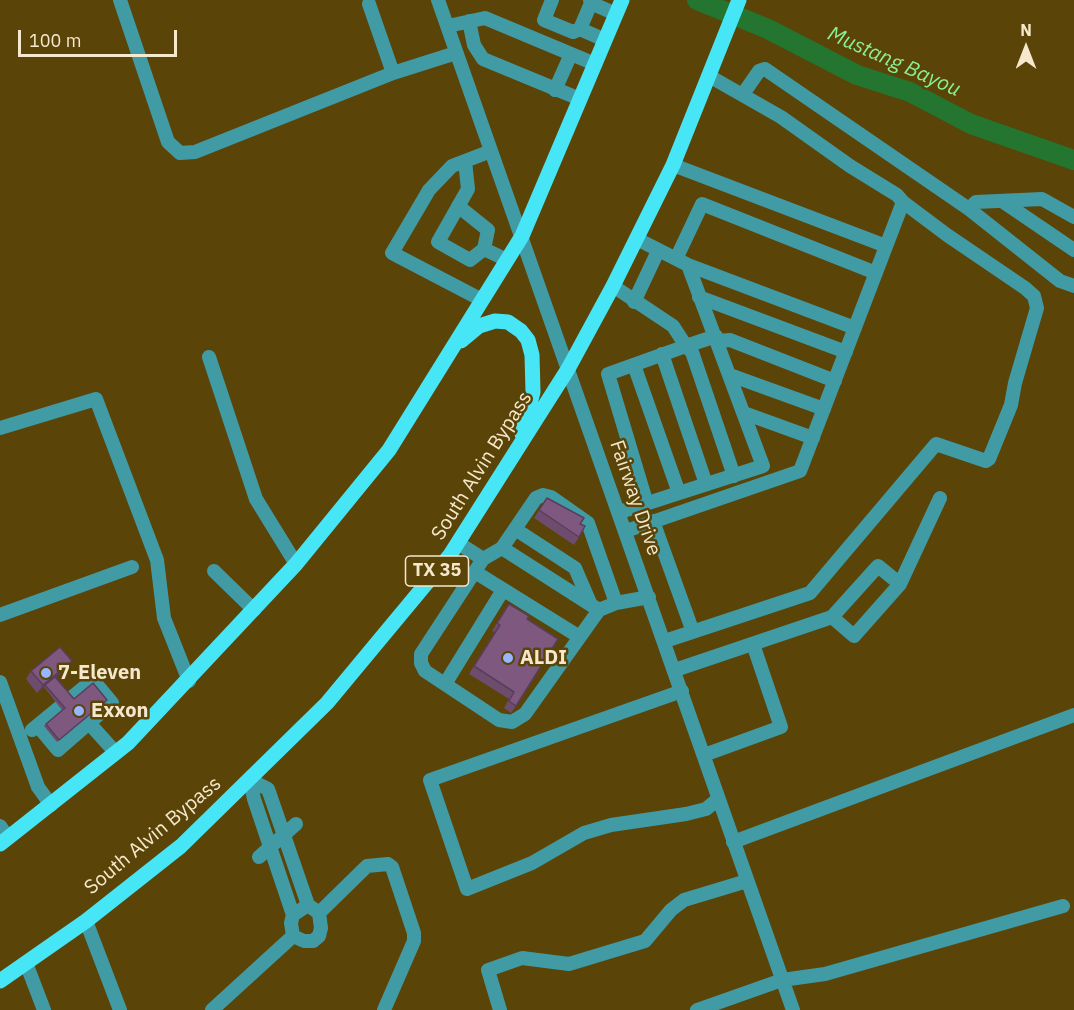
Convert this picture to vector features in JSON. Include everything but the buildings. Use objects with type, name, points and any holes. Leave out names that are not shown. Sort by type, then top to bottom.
[{"type":"main road","name":"South Alvin Bypass","points":[[0,981],[86,921],[181,846],[327,703],[458,543],[568,369],[613,286],[673,165],[739,0]]},
{"type":"main road","points":[[3,836],[51,805],[116,753],[189,681],[296,564],[389,450],[522,236],[619,7]]},
{"type":"main road","points":[[453,348],[479,327],[495,321],[508,322],[521,331],[528,340],[532,355],[532,392],[519,446]]},
{"type":"street","points":[[120,0],[168,142],[180,153],[195,152],[393,73],[456,53]]},
{"type":"street","name":"Fairway Drive","points":[[438,0],[650,597],[717,800],[793,1010]]},
{"type":"street","points":[[552,0],[544,20],[573,32],[580,29],[590,2],[619,7]]},
{"type":"street","points":[[369,4],[393,73]]},
{"type":"street","points":[[448,26],[485,18],[595,64]]},
{"type":"street","points":[[469,21],[474,45],[483,58],[580,99]]},
{"type":"street","points":[[580,29],[605,40]]},
{"type":"street","points":[[555,90],[571,54]]},
{"type":"street","points":[[743,94],[759,71],[765,69],[969,209],[1060,281],[1074,286]]},
{"type":"street","points":[[665,641],[810,593],[936,444],[986,461],[989,459],[1011,405],[1015,383],[1037,308],[1034,296],[903,202],[885,186],[850,166],[743,94],[709,76]]},
{"type":"street","points":[[482,300],[392,253],[429,190],[452,166],[491,151]]},
{"type":"street","points":[[458,206],[488,230],[484,249],[470,260],[438,242],[458,206],[468,189],[465,161]]},
{"type":"street","points":[[673,165],[886,246]]},
{"type":"street","points":[[969,209],[976,202],[1042,199],[1074,217]]},
{"type":"street","points":[[1002,201],[1074,250]]},
{"type":"street","points":[[626,531],[800,471],[903,202]]},
{"type":"street","points":[[770,482],[717,338],[682,262],[702,204],[876,273]]},
{"type":"street","points":[[637,239],[682,262],[855,328]]},
{"type":"street","points":[[484,249],[507,260]]},
{"type":"street","points":[[634,302],[658,251]]},
{"type":"street","points":[[613,286],[673,327],[692,352],[734,476]]},
{"type":"street","points":[[699,297],[846,352]]},
{"type":"street","points":[[647,504],[608,374],[686,346],[717,338],[730,340],[835,381]]},
{"type":"street","points":[[662,354],[706,484]]},
{"type":"street","points":[[208,357],[256,500],[296,564]]},
{"type":"street","points":[[634,364],[679,493]]},
{"type":"street","points":[[730,375],[824,409]]},
{"type":"street","points":[[0,428],[96,399],[157,560],[164,618],[189,681]]},
{"type":"street","points":[[744,414],[813,438]]},
{"type":"street","points":[[620,512],[763,466]]},
{"type":"street","points":[[595,607],[525,714],[512,722],[499,720],[425,671],[421,663],[421,654],[483,559],[502,548],[536,498],[543,495],[551,497],[588,523],[616,603]]},
{"type":"street","points":[[832,617],[854,636],[900,584],[940,498]]},
{"type":"street","points":[[653,521],[693,632]]},
{"type":"street","points":[[515,529],[575,568],[595,607]]},
{"type":"street","points":[[458,543],[483,559]]},
{"type":"street","points":[[502,548],[595,607],[650,597]]},
{"type":"street","points":[[675,670],[832,617],[878,566],[900,584]]},
{"type":"street","points":[[0,615],[132,567]]},
{"type":"street","points":[[214,572],[254,610]]},
{"type":"street","points":[[475,572],[578,636]]},
{"type":"street","points":[[445,684],[503,590]]},
{"type":"street","points":[[704,755],[781,727],[753,644]]},
{"type":"street","points":[[20,738],[67,704],[93,680],[112,703],[85,723],[58,750],[38,726]]},
{"type":"street","points":[[0,682],[3,703],[20,738],[38,787],[51,805]]},
{"type":"street","points":[[682,691],[430,780],[467,889],[532,863],[584,832],[611,825],[686,814],[706,809],[717,800]]},
{"type":"street","points":[[733,842],[1074,715]]},
{"type":"street","points":[[85,723],[116,753]]},
{"type":"street","points":[[250,780],[268,789],[321,928],[319,936],[313,941],[304,941],[292,936]]},
{"type":"street","points":[[212,1010],[292,936],[293,915],[250,780]]},
{"type":"street","points":[[259,857],[296,824]]},
{"type":"street","points":[[293,915],[314,909],[367,866],[388,864],[392,867],[414,933],[414,941],[384,1010]]},
{"type":"street","points":[[500,1010],[488,970],[522,958],[569,964],[645,941],[671,909],[684,900],[747,881]]},
{"type":"street","points":[[696,1010],[782,980],[825,974],[1063,906]]},
{"type":"street","points":[[86,921],[120,1010]]},
{"type":"street","points":[[26,963],[44,1010]]},
{"type":"waterway","name":"Mustang Bayou","points":[[697,0],[768,29],[857,75],[910,92],[971,124],[1074,160]]},
{"type":"place","name":"ALDI","points":[[508,658]]},
{"type":"place","name":"7-Eleven","points":[[46,673]]},
{"type":"place","name":"Exxon","points":[[79,711]]}]
